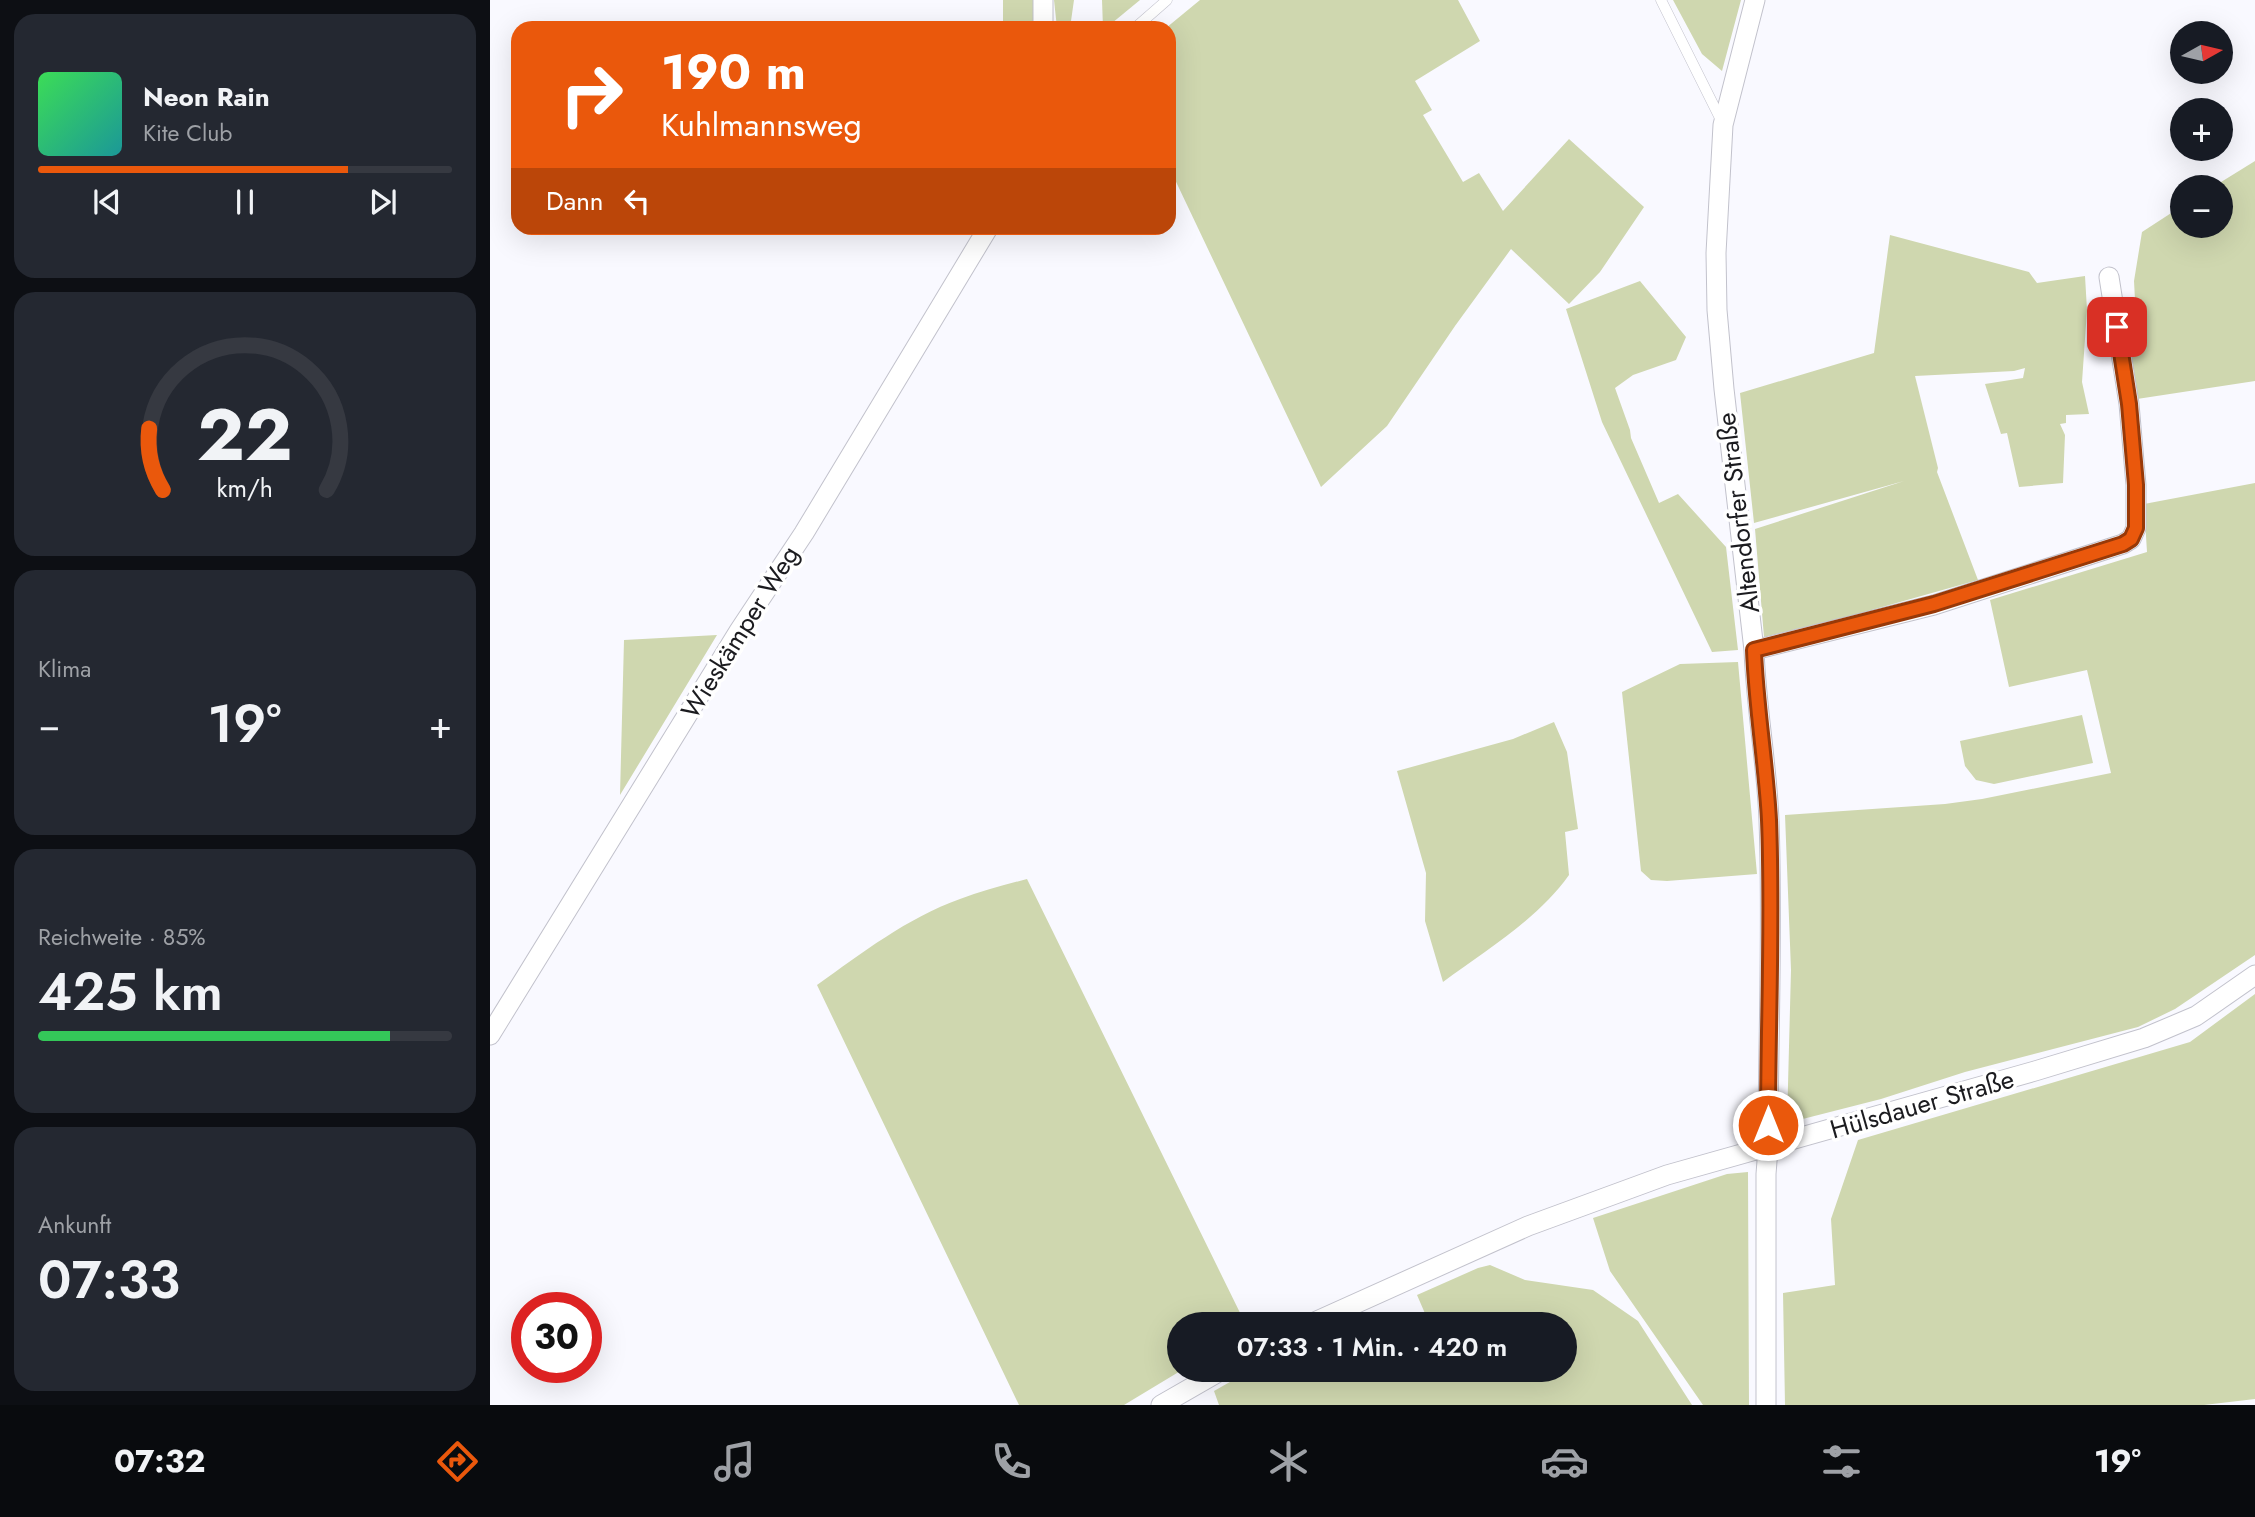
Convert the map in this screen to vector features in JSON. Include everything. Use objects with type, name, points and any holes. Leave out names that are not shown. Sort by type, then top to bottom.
[{"type":"street","points":[[1043,0],[1043,21]]},
{"type":"street","name":"Altendorfer Straße","points":[[1755,0],[1723,125],[1716,253],[1717,310],[1724,389],[1754,650],[1755,690],[1769,817],[1766,1405]]},
{"type":"street","name":"Wieskämper Weg","points":[[490,1035],[739,631],[804,533],[984,235]]},
{"type":"street","points":[[1754,650],[1934,604],[2123,544],[2131,539],[2136,528],[2136,485],[2129,404],[2109,277]]},
{"type":"street","name":"Hülsdauer Straße","points":[[1337,1312],[1528,1226],[1667,1175],[2144,1038],[2196,1016],[2255,975]]},
{"type":"street","points":[[1161,1405],[1201,1382]]},
{"type":"lane","points":[[1143,21],[1167,0]]},
{"type":"lane","name":"Altendorfer Straße","points":[[1661,0],[1723,125]]},
{"type":"green space","points":[[1003,0],[1037,0],[1036,21],[1003,21]]},
{"type":"green space","points":[[1054,0],[1074,0],[1071,21],[1056,21]]},
{"type":"green space","points":[[1102,0],[1140,0],[1114,21],[1103,21]]},
{"type":"green space","points":[[1200,0],[1458,0],[1480,41],[1415,81],[1432,110],[1423,115],[1463,182],[1479,173],[1503,211],[1569,139],[1644,207],[1600,272],[1569,304],[1511,249],[1387,426],[1321,487],[1176,182],[1174,21]]},
{"type":"green space","points":[[1673,0],[1741,0],[1722,71],[1702,54]]},
{"type":"green space","points":[[2255,161],[2255,381],[2137,399],[2131,354],[2137,338],[2134,281],[2142,232],[2170,214],[2170,238],[2233,238],[2232,175]]},
{"type":"green space","points":[[1890,235],[2029,272],[2037,283],[2085,276],[2087,310],[2082,382],[2089,414],[2066,415],[2066,423],[2060,424],[2065,435],[2063,483],[2019,487],[2007,433],[2001,434],[1985,384],[2023,378],[2025,368],[2014,371],[1915,376],[1937,472],[1978,580],[1764,637],[1755,529],[1904,481],[1754,523],[1740,393],[1874,353]]},
{"type":"green space","points":[[1640,281],[1686,337],[1676,360],[1633,375],[1615,388],[1631,438],[1659,503],[1678,494],[1726,547],[1738,650],[1712,652],[1602,422],[1566,309]]},
{"type":"green space","points":[[2255,483],[2255,955],[2175,1009],[2138,1027],[1965,1072],[1881,1099],[1787,1123],[1791,970],[1785,815],[1945,804],[2111,773],[2087,670],[2009,687],[1990,600],[2147,552],[2144,504]]},
{"type":"green space","points":[[717,635],[620,795],[624,640]]},
{"type":"green space","points":[[1738,662],[1757,874],[1651,880],[1641,871],[1622,692],[1680,664]]},
{"type":"green space","points":[[2082,715],[2093,763],[1994,784],[1976,780],[1965,766],[1960,741]]},
{"type":"green space","points":[[1554,722],[1567,752],[1578,829],[1565,832],[1569,875],[1527,920],[1443,982],[1425,921],[1426,873],[1397,771],[1513,739]]},
{"type":"green space","points":[[1027,879],[1240,1312],[1167,1312],[1167,1379],[1124,1405],[1019,1405],[817,985],[886,937],[922,916],[993,888]]},
{"type":"green space","points":[[2255,994],[2255,1399],[2204,1405],[1785,1405],[1783,1293],[1835,1285],[1831,1219],[1858,1140],[2190,1042]]},
{"type":"green space","points":[[1748,1172],[1749,1405],[1703,1405],[1610,1271],[1593,1218],[1727,1174]]},
{"type":"green space","points":[[1490,1265],[1525,1280],[1593,1290],[1638,1321],[1692,1405],[1219,1405],[1214,1391],[1230,1382],[1577,1382],[1577,1312],[1424,1312],[1417,1295]]},
{"type":"route","points":[[1768,1125],[1769,817],[1755,690],[1754,650],[1934,604],[2123,544],[2131,539],[2136,528],[2136,485],[2129,404],[2117,327]]}]
